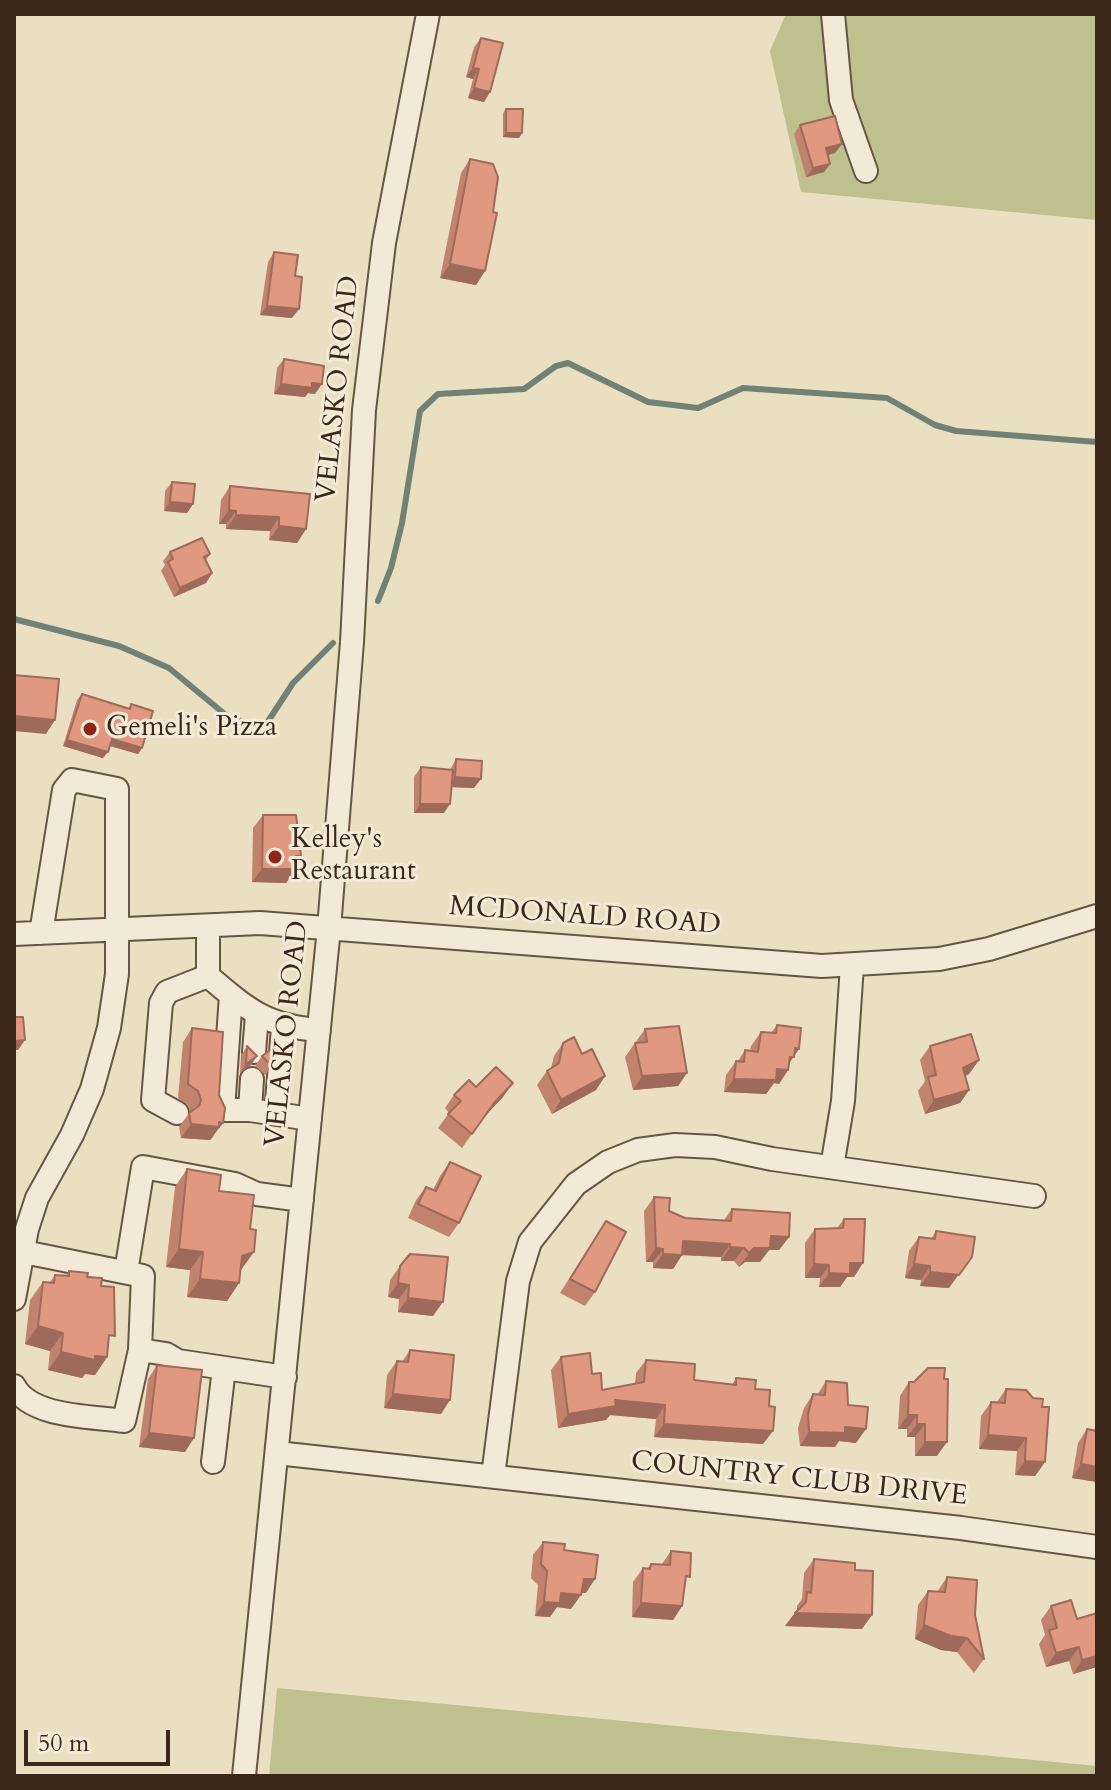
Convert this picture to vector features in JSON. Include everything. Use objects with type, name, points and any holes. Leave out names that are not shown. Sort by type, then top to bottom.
[{"type":"street","name":"VELASKO ROAD","points":[[244,1776],[329,928],[352,642],[364,410],[384,243],[428,14]]},
{"type":"street","points":[[833,14],[841,100],[866,171]]},
{"type":"street","points":[[14,1299],[18,1251],[37,1198],[72,1135],[92,1089],[109,1028],[117,974],[117,789],[72,780],[64,790],[41,933]]},
{"type":"street","name":"MCDONALD ROAD","points":[[14,934],[260,923],[852,965],[939,959],[989,949],[1097,916]]},
{"type":"street","points":[[208,926],[208,976]]},
{"type":"street","points":[[832,1167],[843,1101],[852,965]]},
{"type":"street","points":[[208,976],[257,1015],[283,1028],[319,1030]]},
{"type":"street","points":[[177,1113],[153,1100],[161,1003],[167,992],[208,976]]},
{"type":"street","points":[[231,995],[219,1113],[250,1110],[310,1119]]},
{"type":"street","points":[[254,1052],[257,1015]]},
{"type":"street","points":[[276,1113],[283,1028]]},
{"type":"street","points":[[250,1110],[252,1079]]},
{"type":"street","points":[[493,1476],[518,1281],[530,1242],[576,1184],[608,1162],[638,1150],[675,1145],[715,1147],[1034,1196]]},
{"type":"street","points":[[126,1272],[143,1167],[235,1184],[257,1194],[302,1200]]},
{"type":"street","points":[[14,1386],[19,1396],[52,1411],[124,1421],[140,1350],[143,1276],[18,1251]]},
{"type":"street","points":[[140,1350],[166,1354],[178,1361],[285,1377]]},
{"type":"street","points":[[213,1462],[224,1368]]},
{"type":"street","name":"COUNTRY CLUB DRIVE","points":[[277,1453],[961,1528],[1097,1547]]},
{"type":"green space","points":[[786,14],[1097,14],[1097,220],[801,192],[770,51]]},
{"type":"green space","points":[[277,1688],[1097,1766],[1097,1776],[269,1776]]},
{"type":"building","points":[[481,38],[503,43],[490,92],[474,88],[479,69],[473,68]]},
{"type":"building","points":[[506,109],[523,109],[522,133],[506,133]]},
{"type":"building","points":[[835,116],[842,144],[826,148],[830,164],[813,168],[800,125]]},
{"type":"building","points":[[470,159],[493,164],[498,177],[493,212],[497,213],[485,271],[450,264]]},
{"type":"building","points":[[274,252],[298,255],[295,276],[302,277],[299,309],[267,306]]},
{"type":"building","points":[[284,359],[324,366],[322,384],[312,383],[312,388],[281,384]]},
{"type":"building","points":[[172,482],[195,484],[193,504],[170,502]]},
{"type":"building","points":[[230,486],[310,494],[306,529],[279,526],[279,517],[236,515],[236,511],[229,510]]},
{"type":"building","points":[[202,538],[210,554],[204,557],[212,573],[180,588],[168,562],[173,559],[170,552]]},
{"type":"building","points":[[14,675],[59,679],[55,720],[14,716]]},
{"type":"building","points":[[82,694],[130,709],[131,704],[153,711],[142,748],[112,739],[108,752],[67,740]]},
{"type":"building","points":[[456,759],[482,761],[481,779],[455,777]]},
{"type":"building","points":[[421,767],[453,770],[450,804],[420,804]]},
{"type":"building","points":[[263,815],[296,815],[301,856],[296,856],[296,869],[262,869]]},
{"type":"building","points":[[14,1017],[23,1017],[25,1040],[14,1041]]},
{"type":"building","points":[[777,1025],[801,1028],[799,1049],[795,1048],[794,1057],[790,1057],[788,1070],[777,1069],[776,1080],[734,1079],[736,1061],[744,1062],[745,1050],[758,1052],[761,1032],[776,1033]]},
{"type":"building","points":[[679,1026],[687,1073],[642,1076],[635,1043],[647,1042],[645,1029]]},
{"type":"building","points":[[192,1028],[223,1032],[219,1095],[225,1108],[223,1123],[219,1122],[219,1127],[191,1124],[189,1113],[199,1106],[201,1100],[198,1091],[188,1084]]},
{"type":"building","points":[[971,1034],[979,1060],[963,1068],[969,1090],[934,1100],[928,1077],[936,1075],[930,1046]]},
{"type":"building","points":[[574,1037],[582,1054],[592,1049],[605,1076],[561,1100],[547,1071],[559,1063],[563,1043]]},
{"type":"building","points":[[247,1046],[257,1056],[246,1064]]},
{"type":"building","points":[[273,1048],[272,1066],[262,1056]]},
{"type":"building","points":[[496,1067],[513,1083],[472,1134],[448,1114],[461,1101],[454,1095],[469,1080],[476,1087]]},
{"type":"building","points":[[450,1162],[481,1176],[459,1223],[418,1204],[426,1187],[436,1191]]},
{"type":"building","points":[[187,1169],[221,1175],[219,1191],[254,1195],[250,1229],[256,1230],[254,1252],[242,1256],[239,1283],[200,1279],[203,1252],[179,1249]]},
{"type":"building","points":[[654,1197],[670,1198],[669,1211],[685,1218],[731,1221],[732,1209],[790,1213],[789,1237],[771,1236],[770,1248],[754,1248],[749,1253],[744,1248],[730,1247],[730,1244],[683,1241],[682,1255],[663,1254],[663,1249],[656,1248]]},
{"type":"building","points":[[844,1219],[865,1219],[863,1263],[850,1263],[850,1274],[829,1273],[829,1265],[814,1264],[815,1229],[843,1228]]},
{"type":"building","points":[[606,1221],[626,1232],[595,1292],[570,1279]]},
{"type":"building","points":[[936,1231],[975,1237],[972,1257],[959,1275],[930,1272],[930,1266],[914,1264],[919,1237],[935,1239]]},
{"type":"building","points":[[410,1254],[448,1257],[443,1302],[408,1298],[409,1285],[398,1283],[400,1266]]},
{"type":"building","points":[[69,1271],[88,1273],[87,1277],[102,1278],[101,1286],[114,1287],[115,1336],[109,1335],[107,1357],[95,1356],[95,1360],[61,1352],[63,1333],[38,1326],[43,1282],[54,1283],[55,1275],[69,1276]]},
{"type":"building","points":[[410,1350],[454,1355],[450,1400],[393,1394],[397,1361],[408,1362]]},
{"type":"building","points":[[590,1353],[592,1374],[601,1373],[602,1390],[644,1382],[646,1360],[695,1364],[694,1380],[736,1385],[736,1378],[756,1380],[755,1389],[770,1390],[769,1406],[775,1407],[773,1431],[664,1424],[665,1405],[615,1400],[616,1406],[568,1414],[561,1357]]},
{"type":"building","points":[[157,1365],[202,1370],[194,1438],[149,1433]]},
{"type":"building","points":[[928,1368],[945,1368],[944,1379],[948,1379],[947,1442],[925,1442],[925,1424],[917,1424],[917,1415],[908,1415],[909,1382],[914,1382]]},
{"type":"building","points":[[826,1381],[847,1383],[848,1405],[868,1407],[866,1429],[845,1427],[845,1433],[809,1432],[808,1414],[813,1394],[825,1395]]},
{"type":"building","points":[[1006,1389],[1026,1390],[1033,1398],[1043,1399],[1042,1407],[1049,1407],[1045,1462],[1025,1461],[1026,1438],[988,1435],[991,1402],[1005,1403]]},
{"type":"building","points":[[1087,1429],[1097,1431],[1097,1467],[1081,1464]]},
{"type":"building","points":[[543,1542],[565,1544],[564,1550],[598,1555],[595,1579],[584,1579],[581,1595],[561,1593],[560,1603],[544,1602],[547,1571],[541,1564]]},
{"type":"building","points":[[671,1551],[691,1553],[690,1577],[686,1576],[682,1606],[641,1603],[643,1568],[650,1569],[651,1564],[670,1565]]},
{"type":"building","points":[[814,1559],[855,1563],[855,1570],[873,1571],[872,1615],[795,1613],[806,1602],[807,1592],[811,1593]]},
{"type":"building","points":[[947,1577],[977,1580],[975,1615],[984,1659],[967,1638],[951,1636],[924,1625],[928,1591],[945,1592]]},
{"type":"building","points":[[1071,1600],[1077,1619],[1097,1613],[1097,1656],[1082,1660],[1079,1647],[1056,1653],[1049,1630],[1057,1628],[1051,1606]]},
{"type":"waterway","points":[[378,601],[391,568],[402,523],[420,411],[438,394],[524,389],[556,366],[568,363],[648,402],[698,408],[743,388],[887,398],[935,425],[956,431],[1097,442]]},
{"type":"waterway","points":[[14,619],[119,646],[169,668],[227,716],[263,729],[293,683],[333,643]]},
{"type":"place","name":"Gemeli's Pizza","points":[[90,729]]},
{"type":"place","name":"Kelley's Restaurant","points":[[275,857]]}]
